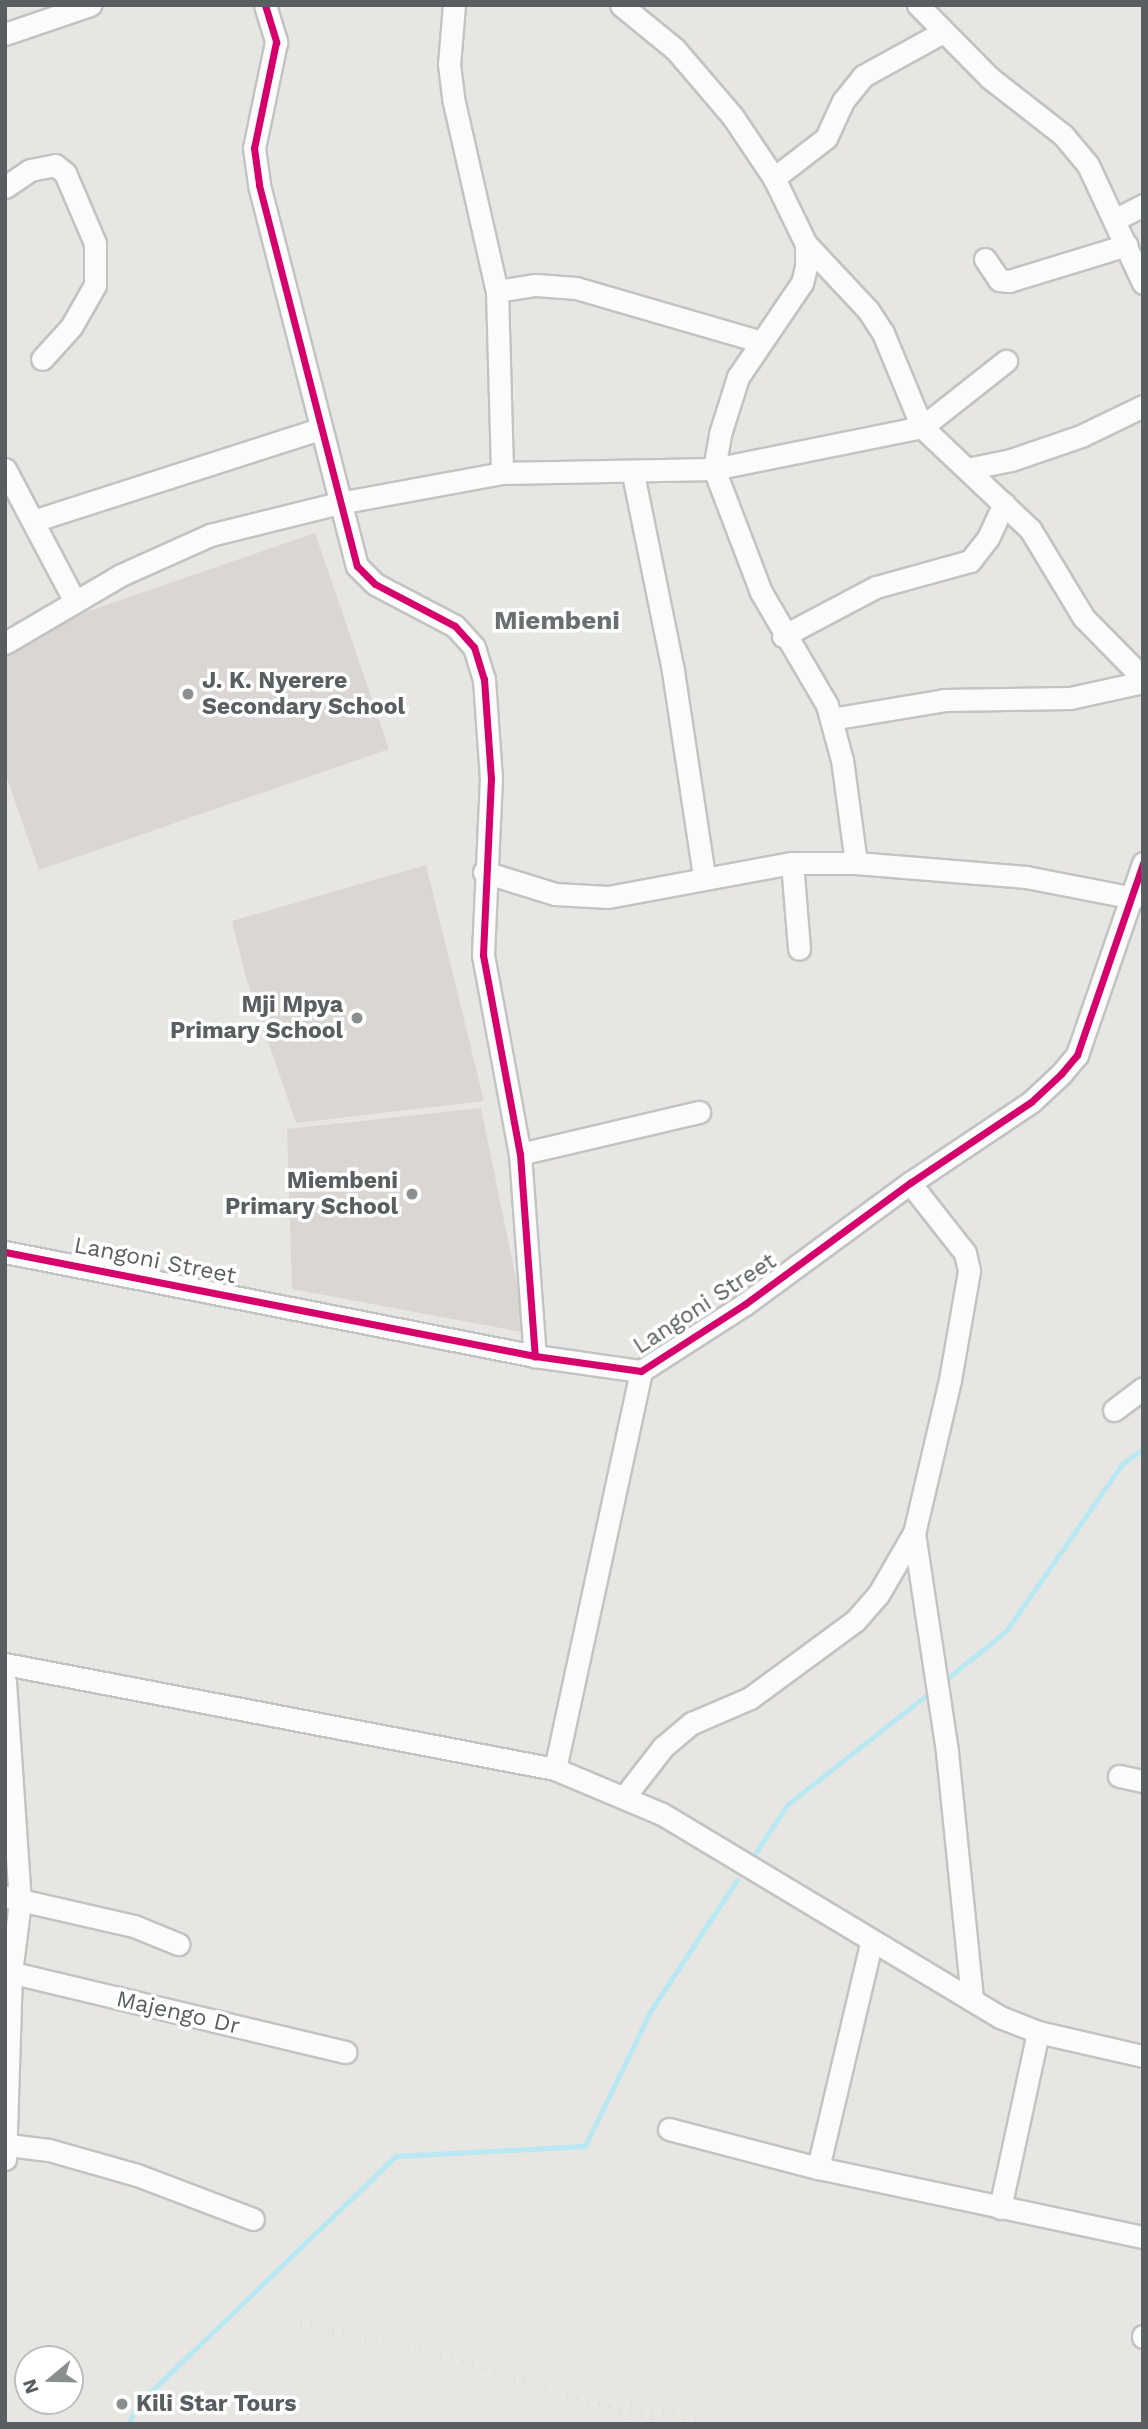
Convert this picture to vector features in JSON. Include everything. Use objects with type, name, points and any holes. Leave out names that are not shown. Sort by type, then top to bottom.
[{"type":"street","points":[[5,34],[90,5]]},
{"type":"street","points":[[265,5],[276,42],[254,148],[259,185],[338,503],[357,566],[375,584],[455,626],[474,647],[484,679],[490,730],[483,955],[520,1154],[535,1356]]},
{"type":"street","points":[[454,5],[449,64],[453,98],[497,291],[502,473]]},
{"type":"street","points":[[621,5],[675,48],[733,117],[774,178],[806,244],[868,310],[883,333],[922,427],[942,450],[967,469],[1030,528],[1084,618],[1143,680],[1070,698],[944,699],[831,719]]},
{"type":"street","points":[[926,7],[943,32],[990,78],[1063,135],[1087,165],[1116,219],[1143,283]]},
{"type":"street","points":[[774,178],[826,138],[844,102],[863,76],[943,32]]},
{"type":"street","points":[[5,187],[30,170],[55,165],[65,173],[95,243],[96,285],[71,327],[42,359]]},
{"type":"street","points":[[1116,219],[1143,205]]},
{"type":"street","points":[[806,244],[802,283],[759,341],[738,377],[720,434],[714,469],[752,570],[782,636],[827,705],[842,760],[856,863]]},
{"type":"street","points":[[985,259],[999,280],[1009,281],[1127,245]]},
{"type":"street","points":[[497,291],[536,285],[576,288],[759,341]]},
{"type":"street","points":[[5,643],[121,575],[210,535],[338,503],[502,473],[633,474],[714,469],[922,427],[1006,361]]},
{"type":"street","points":[[967,469],[1011,460],[1081,436],[1143,406]]},
{"type":"street","points":[[33,521],[319,429]]},
{"type":"street","points":[[5,470],[75,602]]},
{"type":"street","points":[[633,474],[673,671],[704,877]]},
{"type":"street","points":[[782,636],[876,587],[970,561],[988,538],[1004,503]]},
{"type":"street","points":[[484,872],[555,894],[608,897],[704,877],[792,863],[856,863],[1027,877],[1134,898]]},
{"type":"street","points":[[792,863],[799,949]]},
{"type":"street","name":"Langoni Street","points":[[5,1252],[535,1356],[641,1371],[745,1304],[910,1183],[1031,1102],[1076,1055],[1134,898],[1143,863]]},
{"type":"street","points":[[520,1154],[699,1112]]},
{"type":"street","points":[[625,1796],[663,1746],[692,1723],[750,1698],[855,1621],[878,1595],[914,1533],[948,1391],[969,1271],[965,1253],[910,1183]]},
{"type":"street","points":[[555,1769],[641,1371]]},
{"type":"street","points":[[1114,1410],[1143,1388]]},
{"type":"street","points":[[914,1533],[947,1752],[972,2000]]},
{"type":"street","points":[[5,1664],[555,1769],[625,1796],[705,1838],[871,1942],[972,2000],[1038,2032],[1143,2056]]},
{"type":"street","points":[[5,1682],[12,1899],[8,1972],[6,2152],[50,2150],[137,2175],[253,2219]]},
{"type":"street","points":[[1119,1776],[1143,1781]]},
{"type":"street","points":[[12,1899],[134,1926],[178,1944]]},
{"type":"street","points":[[818,2168],[871,1942]]},
{"type":"street","name":"Majengo Dr","points":[[8,1972],[346,2052]]},
{"type":"street","points":[[1000,2208],[1038,2032]]},
{"type":"street","points":[[669,2129],[818,2168],[1143,2237]]},
{"type":"shaded area","name":"J. K. Nyerere Secondary School","points":[[315,533],[389,749],[39,870],[5,773],[5,640]]},
{"type":"shaded area","name":"Mji Mpya Primary School","points":[[426,865],[484,1101],[296,1123],[245,974],[232,921]]},
{"type":"shaded area","name":"Miembeni Primary School","points":[[481,1108],[527,1333],[292,1289],[287,1129]]},
{"type":"waterway","points":[[948,1678],[1006,1631],[1122,1464],[1143,1449]]},
{"type":"waterway","points":[[752,1858],[788,1804],[925,1696]]},
{"type":"waterway","points":[[128,2424],[139,2403],[396,2156],[585,2146],[651,2010],[737,1880]]},
{"type":"railway","points":[[300,2323],[440,2355],[666,2424]]},
{"type":"railway","points":[[630,2404],[718,2424]]},
{"type":"cycle path","points":[[265,5],[276,42],[254,148],[259,185],[357,566],[375,584],[455,626],[474,647],[484,679],[491,778],[483,955],[520,1154],[535,1356]]},
{"type":"cycle path","points":[[5,1252],[535,1356],[641,1371],[745,1304],[910,1183],[1031,1102],[1061,1074],[1077,1055],[1143,863]]},
{"type":"place","name":"J. K. Nyerere Secondary School","points":[[188,694]]},
{"type":"place","name":"Mji Mpya Primary School","points":[[357,1018]]},
{"type":"place","name":"Miembeni Primary School","points":[[412,1194]]},
{"type":"place","name":"Kili Star Tours","points":[[122,2404]]},
{"type":"district","name":"Miembeni","points":[[557,621]]}]
